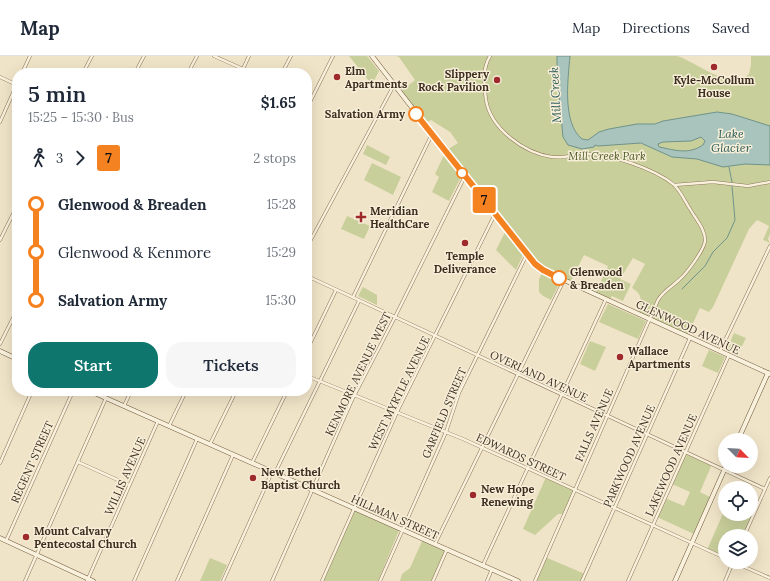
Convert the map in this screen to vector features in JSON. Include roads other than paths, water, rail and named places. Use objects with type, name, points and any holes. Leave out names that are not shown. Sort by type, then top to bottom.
[{"type":"street","points":[[24,68],[30,56]]},
{"type":"street","points":[[86,68],[92,56]]},
{"type":"street","points":[[138,68],[144,56]]},
{"type":"street","points":[[191,68],[197,56]]},
{"type":"street","points":[[214,56],[241,68]]},
{"type":"street","points":[[243,68],[249,56]]},
{"type":"street","points":[[285,68],[291,56]]},
{"type":"street","points":[[312,97],[333,56]]},
{"type":"street","name":"GLENWOOD AVENUE","points":[[372,56],[464,176],[540,269],[769,374]]},
{"type":"street","points":[[490,56],[485,68],[485,89],[487,104],[492,117],[509,136],[523,146],[538,153],[556,157],[589,154],[612,156],[674,184],[721,182],[744,186],[770,182]]},
{"type":"street","points":[[0,77],[12,83]]},
{"type":"street","points":[[312,238],[394,85]]},
{"type":"street","points":[[0,122],[12,96]]},
{"type":"street","points":[[353,297],[432,134]]},
{"type":"street","name":"KENMORE AVENUE WEST","points":[[272,581],[355,395],[395,318],[464,176]]},
{"type":"street","name":"FALLS AVENUE","points":[[535,581],[660,296],[683,276],[705,242],[701,228],[674,184]]},
{"type":"street","name":"WEST MYRTLE AVENUE","points":[[322,581],[397,412],[495,214]]},
{"type":"street","points":[[0,240],[12,216]]},
{"type":"street","points":[[720,351],[770,246]]},
{"type":"street","name":"GARFIELD STREET","points":[[380,581],[446,432],[459,394],[527,254]]},
{"type":"street","name":"OVERLAND AVENUE","points":[[312,278],[647,435],[718,465]]},
{"type":"street","points":[[435,544],[564,280]]},
{"type":"street","points":[[312,340],[336,290]]},
{"type":"street","points":[[483,565],[606,299]]},
{"type":"street","points":[[223,581],[274,472],[359,300]]},
{"type":"street","points":[[0,344],[12,320]]},
{"type":"street","name":"PARKWOOD AVENUE","points":[[582,581],[690,338]]},
{"type":"street","points":[[0,351],[12,357]]},
{"type":"street","name":"LAKEWOOD AVENUE","points":[[628,581],[729,355]]},
{"type":"street","points":[[741,433],[769,374]]},
{"type":"street","name":"EDWARDS STREET","points":[[312,378],[446,432],[718,555]]},
{"type":"street","points":[[0,463],[30,396]]},
{"type":"street","name":"REGENT STREET","points":[[6,540],[71,396]]},
{"type":"street","name":"HILLMAN STREET","points":[[101,396],[518,581]]},
{"type":"street","points":[[124,406],[129,396]]},
{"type":"street","points":[[169,426],[184,396]]},
{"type":"street","points":[[210,444],[234,396]]},
{"type":"street","points":[[252,463],[285,396]]},
{"type":"street","points":[[25,581],[106,398]]},
{"type":"street","name":"WILLIS AVENUE","points":[[87,580],[158,421]]},
{"type":"street","points":[[134,581],[197,439]]},
{"type":"street","points":[[177,581],[233,455]]},
{"type":"street","points":[[78,462],[129,485]]},
{"type":"street","points":[[675,581],[723,473]]},
{"type":"street","name":"OVERLAND AVENUE","points":[[735,473],[765,489]]},
{"type":"street","points":[[747,529],[770,478]]},
{"type":"street","points":[[0,538],[87,580],[94,581]]},
{"type":"street","points":[[433,581],[447,549]]},
{"type":"street","points":[[487,581],[492,569]]},
{"type":"street","points":[[724,581],[730,569]]},
{"type":"street","points":[[749,569],[770,578]]},
{"type":"water","name":"Lake Glacier","points":[[557,56],[570,56],[568,88],[569,112],[571,123],[582,139],[588,140],[599,132],[609,129],[637,124],[655,124],[663,121],[717,112],[732,114],[770,126],[770,165],[745,164],[723,167],[697,159],[672,157],[641,143],[595,145],[594,147],[582,149],[568,145],[563,137],[557,75]],"holes":[[[701,137],[705,141],[703,145],[687,151],[659,147],[658,144],[663,142],[691,141]]]},
{"type":"waterway","points":[[729,167],[732,182]]},
{"type":"waterway","points":[[682,289],[705,266],[713,252],[727,238],[735,220],[732,186]]},
{"type":"place","name":"Kyle-McCollum House","points":[[714,67]]},
{"type":"place","name":"Elm Apartments","points":[[337,77]]},
{"type":"place","name":"Slippery Rock Pavilion","points":[[497,80]]},
{"type":"place","name":"Salvation Army","points":[[416,114]]},
{"type":"place","name":"Meridian HealthCare","points":[[361,217]]},
{"type":"place","name":"Temple Deliverance","points":[[465,243]]},
{"type":"place","name":"Glenwood & Breaden","points":[[559,278]]},
{"type":"place","name":"Wallace Apartments","points":[[620,357]]},
{"type":"place","name":"New Bethel Baptist Church","points":[[253,478]]},
{"type":"place","name":"New Hope Renewing","points":[[473,495]]},
{"type":"place","name":"Mount Calvary Pentecostal Church","points":[[26,537]]},
{"type":"water label","name":"Mill Creek","points":[[555,95]]},
{"type":"park label","name":"Mill Creek Park","points":[[607,156]]}]
